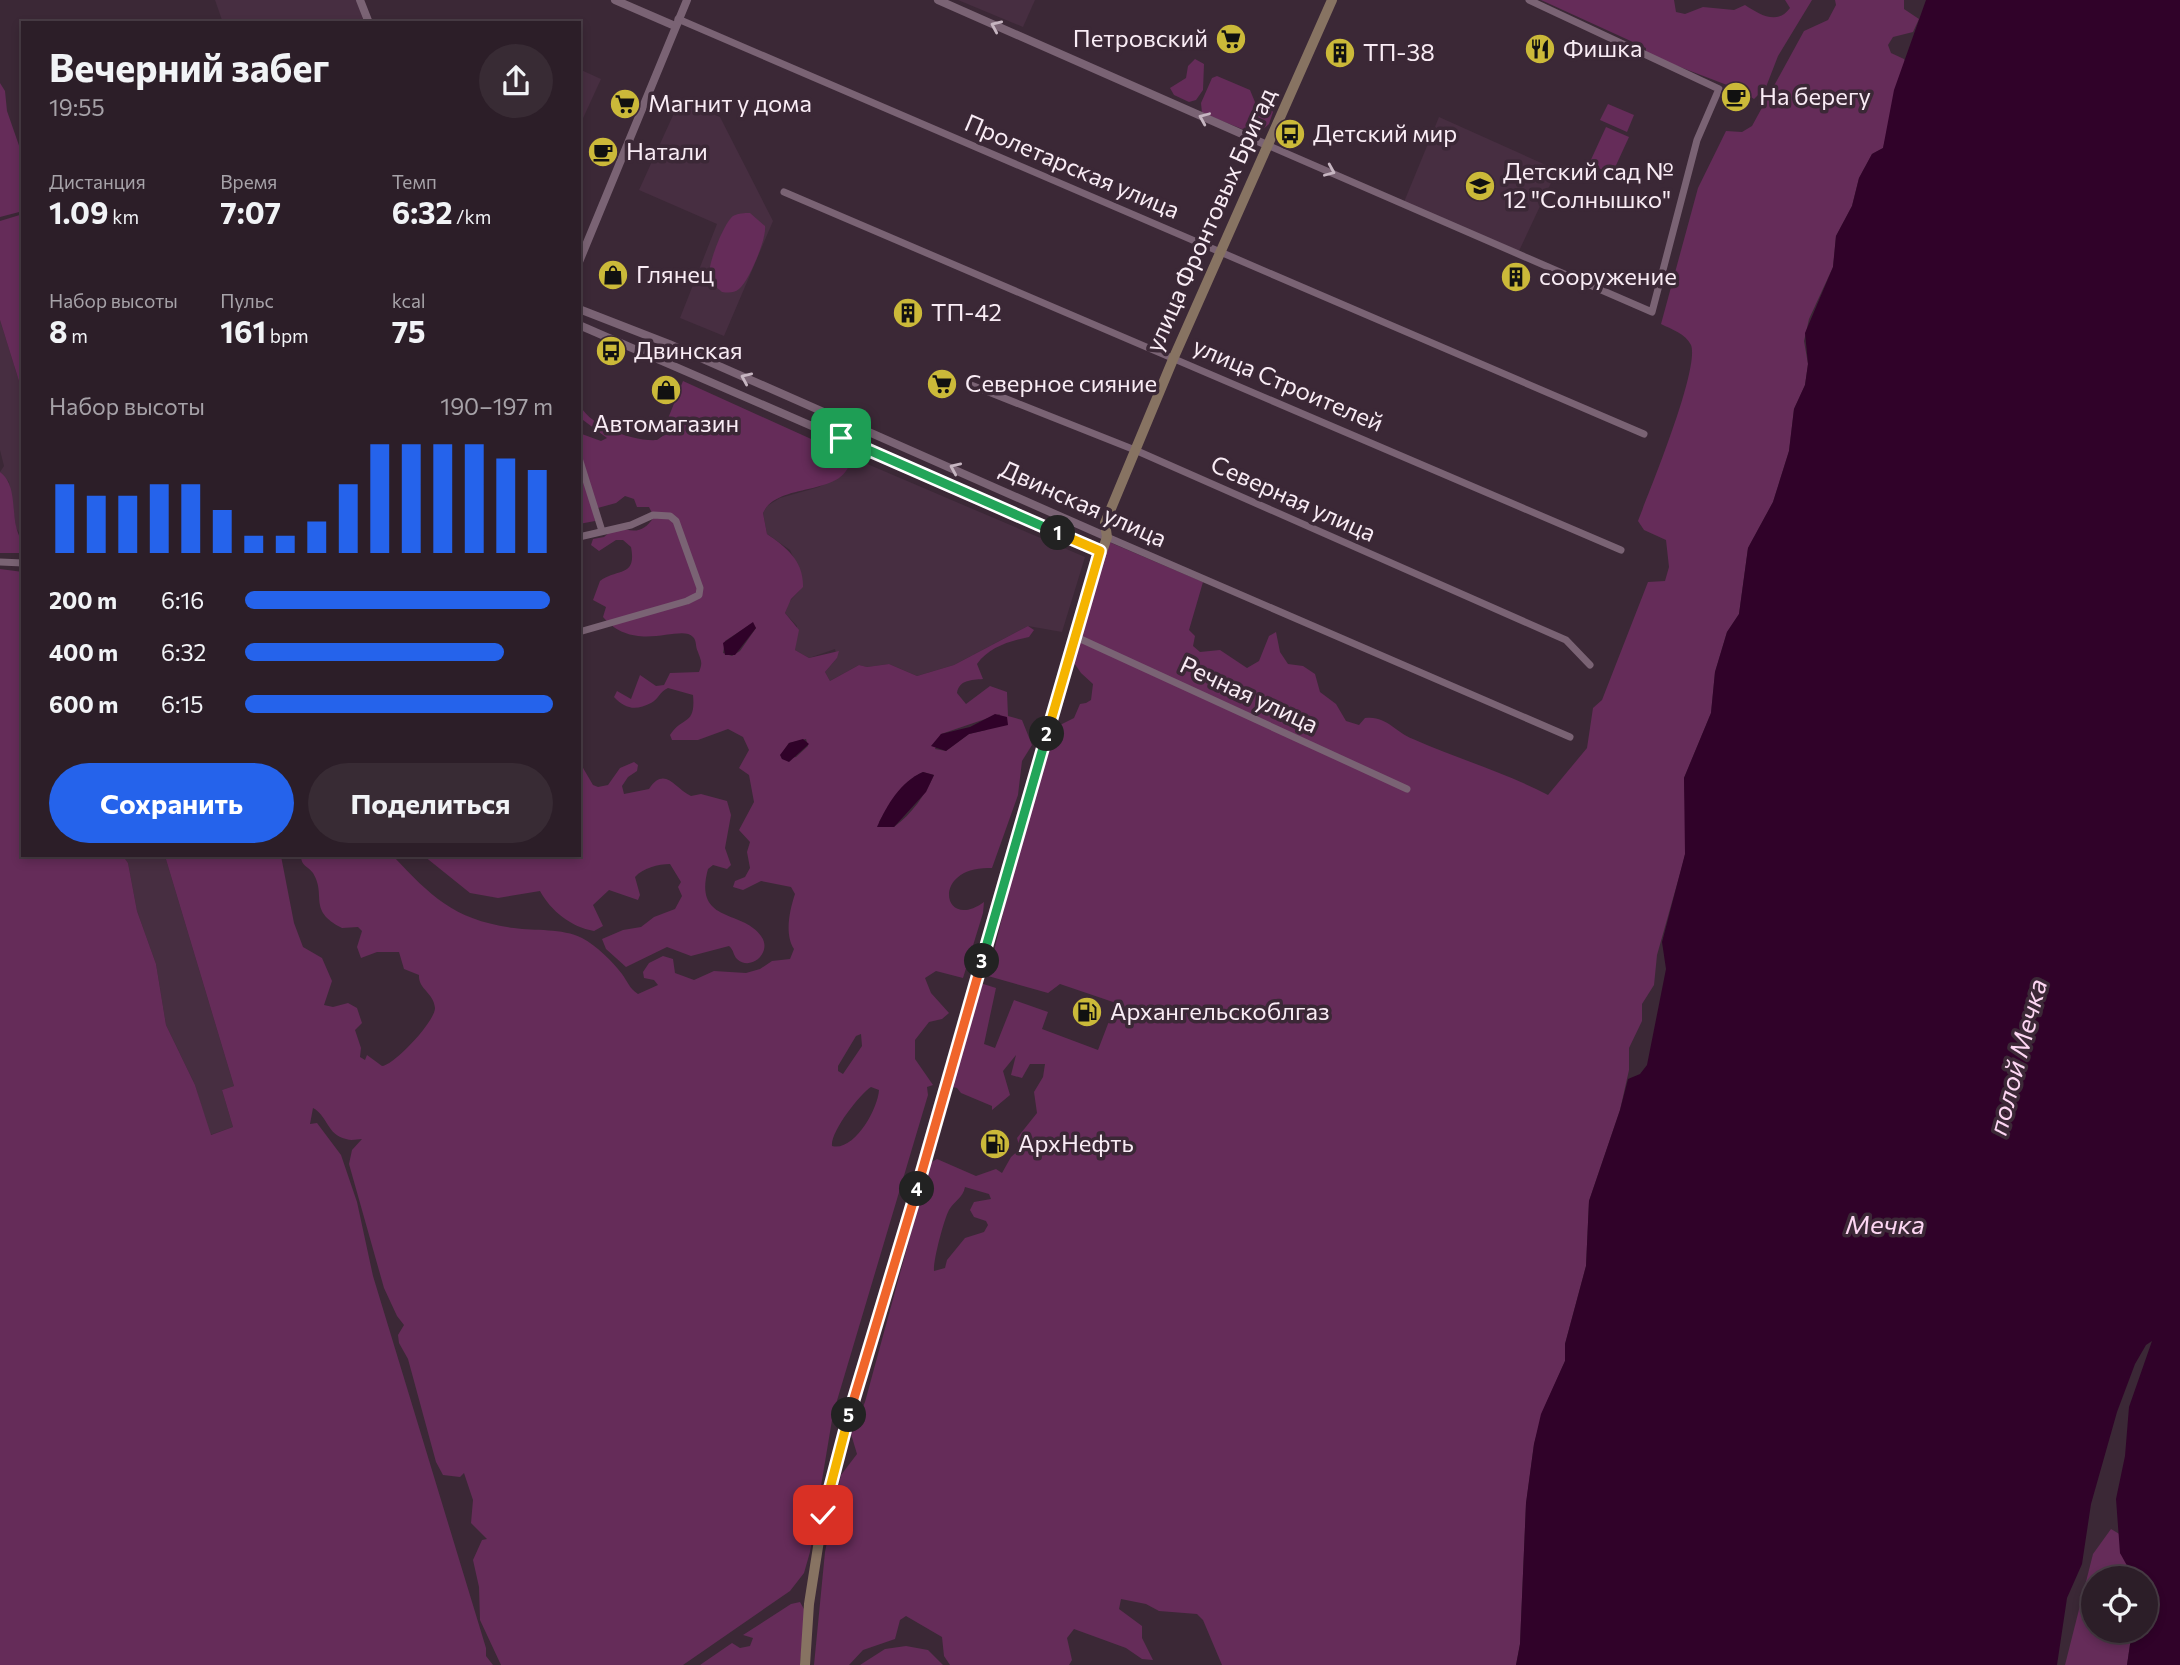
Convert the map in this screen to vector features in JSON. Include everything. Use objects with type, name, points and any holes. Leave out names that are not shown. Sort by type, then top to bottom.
[{"type":"main road","name":"улица Фронтовых Бригад","points":[[805,1665],[809,1604],[823,1515],[854,1396],[928,1154],[1074,636],[1100,551],[1107,537],[1105,523],[1174,357],[1332,0]]},
{"type":"street","points":[[360,0],[368,21]]},
{"type":"street","name":"Пролетарская улица","points":[[615,0],[676,22],[1644,434]]},
{"type":"street","points":[[581,257],[687,0]]},
{"type":"street","points":[[938,0],[1652,312],[1697,140],[1719,89],[1529,0]]},
{"type":"street","name":"улица Строителей","points":[[784,192],[1621,550]]},
{"type":"street","name":"Двинская улица","points":[[581,310],[680,349],[1570,737]]},
{"type":"street","name":"Двинская улица","points":[[581,326],[1100,551]]},
{"type":"street","name":"Северная улица","points":[[971,385],[1135,450],[1566,640],[1590,665]]},
{"type":"street","points":[[581,464],[602,531]]},
{"type":"street","points":[[581,536],[653,515],[670,516],[677,521],[700,589],[699,595],[581,631]]},
{"type":"street","points":[[0,562],[21,564]]},
{"type":"street","name":"Речная улица","points":[[1074,636],[1407,789]]},
{"type":"shaded area","points":[[215,0],[357,0],[363,21],[222,21]]},
{"type":"shaded area","points":[[958,0],[1035,0],[1023,27]]},
{"type":"shaded area","points":[[1541,0],[1674,0],[1676,12],[1685,14],[1703,7],[1734,10],[1745,5],[1762,15],[1774,17],[1790,8],[1785,0],[1812,0],[1778,56],[1766,87],[1754,99],[1740,90],[1646,54],[1646,48]]},
{"type":"shaded area","points":[[1835,0],[1904,0],[1904,9],[1919,19],[1913,32],[1893,37],[1888,45],[1891,53],[1904,59],[1906,63],[1894,96],[1883,148],[1872,154],[1859,178],[1852,206],[1836,236],[1833,267],[1809,319],[1804,341],[1808,364],[1805,385],[1794,409],[1789,451],[1773,502],[1748,548],[1739,614],[1727,632],[1715,672],[1711,713],[1684,778],[1687,846],[1657,955],[1654,985],[1642,1004],[1642,1021],[1629,1048],[1629,1070],[1620,1110],[1589,1201],[1586,1266],[1565,1344],[1565,1361],[1545,1406],[1534,1444],[1526,1504],[1520,1644],[1516,1665],[1222,1665],[1203,1620],[1197,1614],[1159,1611],[1146,1604],[1121,1599],[1119,1609],[1142,1626],[1142,1638],[1153,1660],[1142,1659],[1126,1648],[1074,1629],[1067,1638],[1072,1660],[1069,1665],[950,1665],[944,1656],[942,1637],[906,1616],[900,1620],[895,1639],[863,1650],[849,1665],[814,1665],[825,1552],[841,1475],[857,1454],[851,1434],[865,1402],[930,1163],[937,1159],[976,1176],[996,1169],[1002,1173],[1011,1157],[1020,1149],[1017,1138],[1037,1113],[1034,1092],[1043,1077],[1045,1064],[1030,1064],[1022,1078],[1011,1075],[1016,1055],[1003,1071],[1010,1095],[992,1110],[992,1106],[961,1093],[957,1088],[943,1085],[977,982],[996,988],[984,1044],[995,1048],[1014,1000],[1048,1012],[1042,1029],[1098,1050],[1116,1003],[1060,984],[1048,993],[988,976],[1045,739],[1050,730],[1074,718],[1080,704],[1091,700],[1093,684],[1070,657],[1109,542],[1203,582],[1189,630],[1195,636],[1193,646],[1200,652],[1220,650],[1247,668],[1259,661],[1269,636],[1276,632],[1280,652],[1288,664],[1303,666],[1315,674],[1320,692],[1336,704],[1346,721],[1359,725],[1365,718],[1385,721],[1413,739],[1515,779],[1548,795],[1587,748],[1593,708],[1602,700],[1648,582],[1665,581],[1669,567],[1666,540],[1644,530],[1638,521],[1681,404],[1692,358],[1689,341],[1661,324],[1698,188],[1726,131],[1742,132],[1752,126],[1804,31],[1828,20],[1836,5]],"holes":[[[965,1187],[989,1194],[991,1199],[974,1202],[970,1210],[974,1217],[986,1221],[988,1225],[984,1232],[965,1238],[947,1260],[945,1268],[934,1271],[947,1215]]]},
{"type":"shaded area","points":[[1195,59],[1204,64],[1203,90],[1196,100],[1189,102],[1174,95],[1170,88],[1186,78],[1188,66]]},
{"type":"shaded area","points":[[581,70],[601,79],[581,123]]},
{"type":"shaded area","points":[[1217,76],[1250,90],[1257,107],[1262,109],[1269,106],[1273,112],[1269,124],[1260,132],[1254,126],[1242,129],[1202,113],[1201,103],[1212,78]]},
{"type":"shaded area","points":[[0,83],[5,91],[7,111],[21,151],[21,212],[0,217]]},
{"type":"shaded area","points":[[680,100],[720,117],[773,221],[724,336],[680,318],[717,224],[639,190]]},
{"type":"shaded area","points":[[1608,104],[1634,115],[1627,132],[1600,120]]},
{"type":"shaded area","name":"Детский сад № 12 \"Солнышко\"","points":[[1439,117],[1557,170],[1519,251],[1404,202]]},
{"type":"shaded area","points":[[1606,127],[1629,137],[1612,174],[1589,164]]},
{"type":"shaded area","points":[[750,213],[765,226],[760,249],[752,269],[739,289],[729,293],[722,292],[709,281],[716,247],[733,216]]},
{"type":"shaded area","points":[[21,215],[21,388],[0,320],[0,221]]},
{"type":"shaded area","points":[[0,320],[21,388],[21,535],[16,528],[9,482],[0,472],[4,466],[0,450]]},
{"type":"shaded area","points":[[683,381],[851,457],[847,470],[838,479],[783,496],[771,503],[763,513],[767,534],[781,544],[797,562],[803,578],[803,587],[791,599],[785,613],[799,630],[795,650],[809,658],[839,651],[837,658],[825,672],[830,681],[859,665],[867,667],[889,664],[917,676],[954,665],[1028,626],[1034,630],[1029,637],[1007,643],[988,653],[977,664],[983,679],[963,683],[957,693],[966,704],[990,686],[1007,692],[1008,716],[1022,720],[1032,745],[1022,761],[1018,795],[992,868],[972,870],[959,876],[951,886],[949,896],[952,904],[959,909],[970,909],[984,902],[963,978],[936,971],[925,978],[931,993],[949,1013],[942,1019],[929,1022],[915,1040],[915,1059],[933,1085],[927,1087],[928,1095],[833,1414],[810,1552],[804,1573],[790,1591],[683,1665],[501,1665],[480,1620],[479,1587],[473,1560],[482,1540],[487,1539],[471,1523],[473,1500],[464,1473],[460,1477],[443,1475],[436,1462],[408,1359],[399,1343],[398,1335],[404,1325],[384,1288],[349,1164],[352,1150],[362,1139],[350,1140],[335,1134],[313,1108],[310,1124],[317,1123],[341,1155],[357,1202],[373,1276],[486,1648],[486,1656],[493,1665],[0,1665],[0,569],[21,572],[21,857],[124,857],[128,863],[137,911],[156,964],[166,1025],[195,1085],[211,1135],[233,1127],[222,1090],[234,1086],[165,857],[281,857],[294,923],[303,947],[322,958],[332,981],[324,1005],[333,1007],[348,1003],[357,1008],[362,1023],[355,1030],[361,1048],[360,1057],[365,1060],[367,1055],[382,1066],[395,1059],[421,1033],[433,1015],[434,1003],[421,984],[419,975],[404,969],[399,952],[377,952],[361,958],[357,947],[362,931],[358,927],[342,928],[325,915],[321,909],[317,881],[301,857],[394,857],[433,895],[460,913],[493,924],[557,931],[582,938],[609,959],[638,994],[658,985],[654,980],[644,978],[643,972],[649,963],[663,956],[673,959],[675,973],[694,980],[714,971],[746,973],[760,969],[772,961],[790,959],[794,949],[789,936],[789,922],[795,894],[791,887],[761,881],[743,890],[733,887],[735,881],[745,877],[750,868],[747,852],[750,842],[739,830],[754,802],[749,775],[739,768],[749,750],[743,737],[728,729],[698,740],[672,740],[670,735],[692,712],[693,695],[668,688],[653,702],[636,708],[622,704],[614,697],[617,691],[631,699],[640,675],[656,686],[664,685],[670,673],[699,672],[701,662],[693,637],[678,633],[656,636],[629,634],[603,617],[606,607],[593,600],[600,581],[628,568],[632,557],[631,547],[623,540],[616,540],[599,551],[591,545],[593,539],[604,537],[617,526],[629,530],[642,529],[654,517],[649,507],[637,507],[634,499],[625,496],[616,503],[594,509],[595,521],[581,524],[581,434],[601,441],[607,438],[581,418],[581,406],[590,418],[600,425],[636,438],[657,440],[674,428],[667,421]],"holes":[[[751,624],[756,628],[740,651],[732,656],[723,653],[725,641]],[[1000,714],[986,730],[969,734],[946,751],[935,749],[941,734]],[[806,739],[808,746],[796,757],[782,759],[781,755],[789,743]],[[923,772],[934,775],[907,816],[894,827],[879,822],[897,793]],[[861,1034],[862,1046],[843,1074],[838,1071],[838,1066],[856,1036]],[[871,1087],[879,1090],[869,1118],[856,1136],[840,1146],[832,1146],[841,1123]]]},
{"type":"shaded area","points":[[851,457],[1085,557],[1062,632],[1028,626],[954,665],[917,676],[889,664],[867,667],[859,665],[830,681],[825,672],[837,658],[835,649],[809,658],[795,650],[797,626],[785,613],[789,602],[800,590],[801,574],[790,550],[767,534],[763,513],[767,506],[780,498],[819,487],[839,476]]},
{"type":"shaded area","points":[[0,472],[11,490],[21,553],[0,553]]},
{"type":"shaded area","points":[[634,762],[638,765],[637,771],[628,777],[622,786],[624,794],[649,789],[655,782],[665,779],[691,796],[701,794],[727,801],[731,815],[725,848],[731,865],[727,869],[713,865],[708,869],[705,887],[707,899],[722,913],[753,928],[761,936],[764,948],[759,958],[748,963],[736,957],[729,946],[691,956],[667,947],[626,967],[606,949],[602,939],[623,930],[641,927],[654,917],[675,909],[682,896],[678,887],[681,882],[670,864],[651,867],[635,877],[640,895],[638,900],[609,890],[593,905],[603,926],[594,931],[577,926],[562,917],[540,891],[498,898],[470,893],[425,857],[581,857],[581,764],[593,785],[598,787],[608,785],[620,768]]},
{"type":"shaded area","points":[[124,857],[165,857],[234,1086],[222,1090],[233,1127],[210,1135],[195,1085],[166,1025],[156,964],[137,911],[128,863]]},
{"type":"shaded area","points":[[2111,1529],[2121,1535],[2120,1553],[2134,1566],[2090,1566],[2093,1554]]},
{"type":"shaded area","points":[[800,1602],[805,1611],[800,1665],[700,1665],[732,1643],[740,1648],[750,1646],[753,1638],[743,1635],[791,1604]]},
{"type":"shaded area","points":[[2081,1602],[2081,1643],[2130,1643],[2127,1665],[2065,1665]]},
{"type":"shaded area","points":[[906,1646],[928,1650],[943,1665],[860,1665],[885,1649]]},
{"type":"water","name":"Мечка","points":[[1926,0],[2180,0],[2180,1665],[2127,1665],[2130,1643],[2158,1643],[2158,1566],[2127,1566],[2120,1553],[2116,1499],[2125,1456],[2129,1407],[2152,1341],[2146,1345],[2135,1364],[2117,1412],[2091,1504],[2082,1564],[2067,1598],[2057,1665],[1516,1665],[1520,1644],[1526,1503],[1534,1444],[1541,1414],[1565,1361],[1565,1344],[1586,1266],[1589,1201],[1628,1079],[1640,1074],[1647,1065],[1666,969],[1662,942],[1685,854],[1684,778],[1711,713],[1715,672],[1727,632],[1739,614],[1748,548],[1773,502],[1789,451],[1794,409],[1805,385],[1808,364],[1805,333],[1833,267],[1836,236],[1852,206],[1859,178],[1872,154],[1883,148],[1894,90]]},
{"type":"water","points":[[753,622],[756,628],[735,655],[725,655],[723,643]]},
{"type":"water","points":[[995,714],[1007,717],[1008,725],[969,734],[946,751],[931,746],[941,734],[970,727]]},
{"type":"water","points":[[803,739],[809,744],[789,762],[782,759],[780,755],[789,743]]},
{"type":"water","points":[[923,772],[934,775],[926,792],[894,827],[877,827],[901,788]]},
{"type":"place","name":"Петровский","points":[[1231,39]]},
{"type":"place","name":"Фишка","points":[[1540,49]]},
{"type":"place","name":"ТП-38","points":[[1340,53]]},
{"type":"place","name":"На берегу","points":[[1736,97]]},
{"type":"place","name":"Магнит у дома","points":[[625,104]]},
{"type":"place","name":"Детский мир","points":[[1290,134]]},
{"type":"place","name":"Натали","points":[[603,152]]},
{"type":"place","name":"Детский сад № 12 \"Солнышко\"","points":[[1480,186]]},
{"type":"place","name":"Глянец","points":[[613,275]]},
{"type":"place","name":"сооружение","points":[[1516,277]]},
{"type":"place","name":"ТП-42","points":[[908,313]]},
{"type":"place","name":"Двинская","points":[[611,351]]},
{"type":"place","name":"Северное сияние","points":[[942,384]]},
{"type":"place","name":"Автомагазин","points":[[666,390]]},
{"type":"place","name":"Архангельскоблгаз","points":[[1087,1012]]},
{"type":"place","name":"АрхНефть","points":[[995,1144]]},
{"type":"route","points":[[823,1515],[854,1396],[928,1154],[1100,551],[841,438]]},
{"type":"water label","name":"полой Мечка","points":[[2018,1057]]}]
